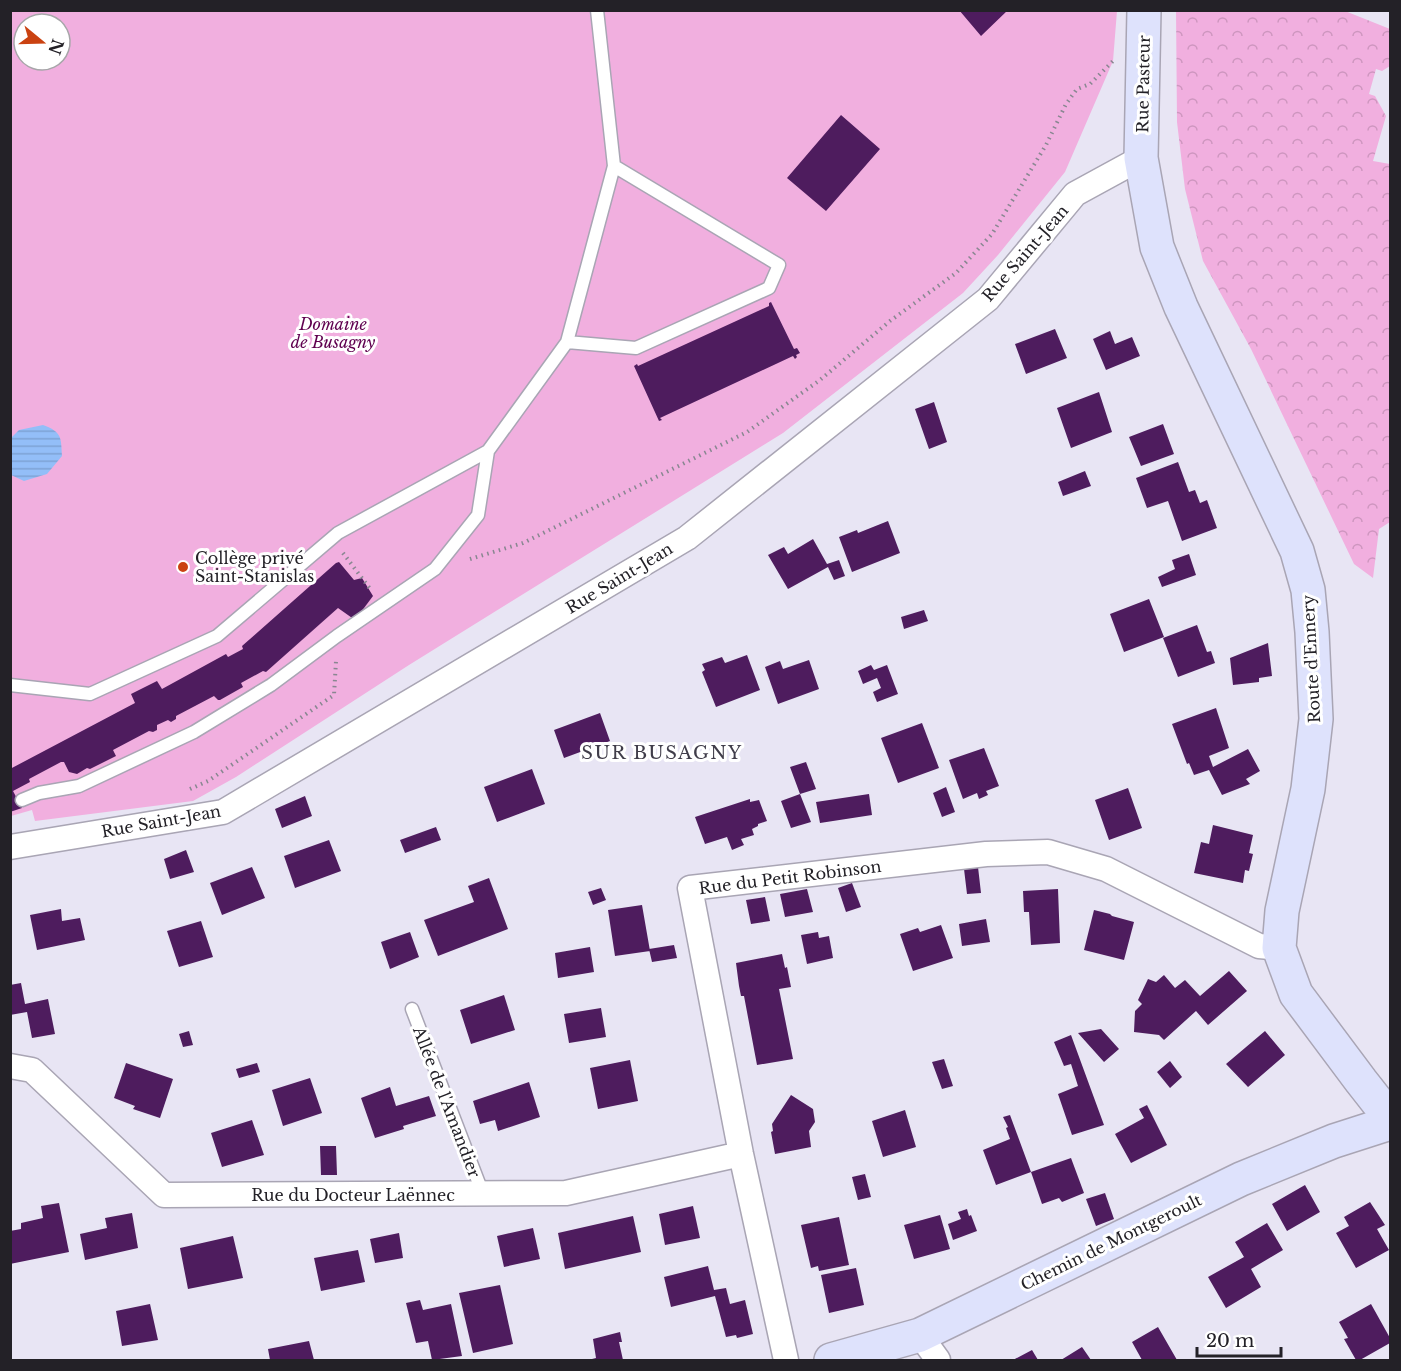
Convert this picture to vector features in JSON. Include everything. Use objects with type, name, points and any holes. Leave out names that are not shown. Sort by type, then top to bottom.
[{"type":"street","name":"Rue Pasteur","points":[[1141,158],[1143,10]]},
{"type":"street","name":"Rue Saint-Jean","points":[[10,847],[223,812],[687,538],[988,298],[1075,194],[1141,158]]},
{"type":"street","name":"Route d'Ennery","points":[[1141,158],[1157,247],[1181,307],[1297,551],[1308,590],[1316,719],[1308,789],[1282,911],[1279,948],[1296,994],[1390,1118]]},
{"type":"street","name":"Rue du Petit Robinson","points":[[786,1360],[741,1154],[690,888],[986,854],[1048,852],[1106,868],[1259,946],[1279,948]]},
{"type":"street","name":"Rue du Docteur Laënnec","points":[[10,1066],[32,1070],[164,1195],[566,1193],[741,1154]]},
{"type":"street","name":"Chemin de Montgeroult","points":[[831,1360],[929,1348],[1241,1179],[1334,1141],[1390,1123]]},
{"type":"lane","points":[[10,685],[90,694],[217,636],[338,532],[488,451],[567,342],[614,166],[597,10]]},
{"type":"lane","points":[[567,342],[636,348],[769,288],[779,266],[614,166]]},
{"type":"lane","points":[[22,800],[39,793],[79,786],[194,732],[271,685],[337,636],[435,569],[478,515],[488,451]]},
{"type":"lane","name":"Allée de l'Amandier","points":[[412,1009],[483,1194]]},
{"type":"path","points":[[435,569],[523,543],[747,432],[820,380],[890,321],[956,273],[992,234],[1046,145],[1066,104],[1077,89],[1090,84],[1113,61]]},
{"type":"path","points":[[331,538],[382,605]]},
{"type":"path","points":[[188,790],[208,781],[334,695],[337,636]]},
{"type":"green space","name":"Domaine de Busagny","points":[[11,11],[1117,11],[1113,61],[1065,172],[998,255],[963,293],[783,433],[409,665],[236,777],[193,801],[35,821],[32,810],[11,816]]},
{"type":"green space","points":[[1176,11],[1345,11],[1390,29],[1390,66],[1382,71],[1376,69],[1369,94],[1375,96],[1386,116],[1373,161],[1390,164],[1390,522],[1379,529],[1373,578],[1354,564],[1251,349],[1203,261],[1185,189],[1177,122]]},
{"type":"water","points":[[43,425],[54,430],[59,436],[62,456],[47,474],[24,481],[11,475],[11,438],[19,430]]},
{"type":"building","points":[[959,10],[1008,10],[981,36]]},
{"type":"building","points":[[841,115],[880,149],[826,211],[787,178]]},
{"type":"building","points":[[771,302],[794,349],[797,348],[800,353],[796,355],[797,357],[795,359],[793,356],[660,418],[662,420],[659,421],[634,366],[769,306]]},
{"type":"building","points":[[1055,329],[1067,358],[1026,374],[1015,344]]},
{"type":"building","points":[[1110,331],[1115,344],[1132,337],[1140,356],[1106,370],[1093,339]]},
{"type":"building","points":[[1099,392],[1112,432],[1071,448],[1057,408]]},
{"type":"building","points":[[934,402],[947,442],[929,449],[915,409]]},
{"type":"building","points":[[1163,424],[1174,454],[1141,466],[1129,437]]},
{"type":"building","points":[[1178,462],[1189,492],[1195,490],[1200,503],[1207,500],[1217,528],[1182,541],[1168,501],[1147,508],[1136,478]]},
{"type":"building","points":[[1085,471],[1091,486],[1063,496],[1058,482]]},
{"type":"building","points":[[888,521],[900,553],[852,572],[839,537],[857,530],[858,533]]},
{"type":"building","points":[[813,539],[827,564],[839,560],[845,576],[834,580],[828,567],[788,589],[768,555],[784,547],[788,554]]},
{"type":"building","points":[[1189,554],[1196,575],[1162,587],[1158,577],[1175,569],[1172,560]]},
{"type":"building","points":[[339,562],[354,580],[362,578],[373,596],[355,620],[338,608],[266,672],[263,671],[241,683],[243,687],[220,700],[214,696],[176,716],[176,719],[171,722],[168,720],[157,725],[157,730],[149,731],[113,750],[116,756],[90,769],[87,768],[77,774],[69,772],[64,762],[61,762],[29,779],[30,782],[13,791],[22,808],[10,812],[10,769],[135,703],[131,694],[157,681],[162,689],[226,654],[228,657],[243,649],[242,646]]},
{"type":"building","points":[[1149,599],[1164,637],[1124,652],[1110,614]]},
{"type":"building","points":[[924,610],[928,621],[904,629],[901,617]]},
{"type":"building","points":[[1197,625],[1207,652],[1211,651],[1215,663],[1178,677],[1163,638]]},
{"type":"building","points":[[1268,643],[1272,676],[1259,678],[1259,682],[1233,685],[1230,658]]},
{"type":"building","points":[[747,655],[760,690],[716,707],[702,672],[705,670],[702,664],[722,657],[725,663]]},
{"type":"building","points":[[809,660],[819,689],[778,704],[765,667],[780,661],[783,669]]},
{"type":"building","points":[[871,665],[874,670],[887,665],[898,694],[877,702],[873,692],[881,688],[877,678],[863,684],[858,671]]},
{"type":"building","points":[[1216,708],[1229,748],[1209,756],[1213,767],[1248,749],[1260,771],[1246,779],[1250,784],[1222,795],[1209,770],[1194,775],[1189,763],[1187,764],[1172,724]]},
{"type":"building","points":[[600,713],[610,741],[564,758],[554,730]]},
{"type":"building","points":[[922,723],[939,768],[898,783],[881,738]]},
{"type":"building","points":[[984,748],[999,786],[986,791],[988,795],[979,799],[977,793],[963,799],[949,760]]},
{"type":"building","points":[[806,762],[816,789],[800,794],[790,767]]},
{"type":"building","points":[[532,769],[545,804],[497,822],[484,787]]},
{"type":"building","points":[[946,787],[955,812],[942,817],[933,793]]},
{"type":"building","points":[[1128,788],[1142,828],[1109,840],[1095,800]]},
{"type":"building","points":[[800,794],[811,822],[791,828],[781,801]]},
{"type":"building","points":[[869,794],[872,815],[820,823],[816,802]]},
{"type":"building","points":[[305,796],[312,816],[282,828],[275,809]]},
{"type":"building","points":[[750,799],[750,802],[759,800],[767,821],[752,829],[754,835],[741,839],[744,845],[732,850],[727,837],[705,844],[695,817]]},
{"type":"building","points":[[1213,825],[1253,835],[1249,853],[1253,854],[1249,871],[1245,870],[1243,883],[1194,873],[1201,842],[1209,844]]},
{"type":"building","points":[[436,827],[441,840],[405,853],[400,840]]},
{"type":"building","points":[[329,840],[341,871],[295,888],[284,856]]},
{"type":"building","points":[[186,850],[194,872],[170,879],[164,859]]},
{"type":"building","points":[[252,867],[265,898],[222,915],[210,883]]},
{"type":"building","points":[[978,867],[981,893],[967,894],[964,869]]},
{"type":"building","points":[[489,878],[508,929],[438,956],[424,920],[474,902],[468,886]]},
{"type":"building","points":[[852,883],[861,907],[846,912],[838,888]]},
{"type":"building","points":[[601,888],[606,900],[593,905],[588,892]]},
{"type":"building","points":[[807,889],[813,912],[785,917],[780,894]]},
{"type":"building","points":[[1058,889],[1060,943],[1031,945],[1029,912],[1024,912],[1023,891]]},
{"type":"building","points":[[765,897],[770,921],[751,924],[746,900]]},
{"type":"building","points":[[642,905],[650,951],[615,956],[608,910]]},
{"type":"building","points":[[61,909],[62,921],[80,918],[85,940],[37,950],[30,915]]},
{"type":"building","points":[[1094,910],[1134,922],[1124,960],[1084,950]]},
{"type":"building","points":[[986,919],[990,942],[962,946],[959,924]]},
{"type":"building","points":[[201,921],[213,957],[179,967],[167,931]]},
{"type":"building","points":[[941,925],[953,958],[913,971],[900,934],[918,928],[920,932]]},
{"type":"building","points":[[410,932],[419,957],[390,969],[381,942]]},
{"type":"building","points":[[818,932],[819,938],[829,936],[833,958],[807,964],[801,935]]},
{"type":"building","points":[[674,945],[677,958],[652,962],[649,949]]},
{"type":"building","points":[[590,947],[594,972],[558,978],[555,953]]},
{"type":"building","points":[[782,954],[791,987],[779,989],[793,1059],[757,1065],[736,963]]},
{"type":"building","points":[[1229,971],[1247,991],[1208,1025],[1196,1011],[1164,1040],[1159,1035],[1134,1032],[1135,1011],[1142,1004],[1138,1000],[1148,979],[1156,982],[1164,975],[1175,988],[1185,980],[1200,996]]},
{"type":"building","points":[[21,983],[25,1004],[48,999],[55,1034],[32,1038],[27,1012],[10,1015],[10,985]]},
{"type":"building","points":[[504,995],[515,1030],[471,1044],[460,1010]]},
{"type":"building","points":[[601,1008],[606,1037],[569,1043],[564,1014]]},
{"type":"building","points":[[1101,1029],[1119,1049],[1104,1062],[1078,1033]]},
{"type":"building","points":[[189,1031],[193,1045],[183,1047],[179,1034]]},
{"type":"building","points":[[1265,1031],[1285,1055],[1248,1087],[1226,1064]]},
{"type":"building","points":[[1071,1035],[1104,1125],[1072,1135],[1058,1094],[1078,1086],[1071,1064],[1064,1066],[1054,1042]]},
{"type":"building","points":[[944,1059],[953,1086],[942,1089],[932,1062]]},
{"type":"building","points":[[630,1060],[638,1101],[598,1109],[590,1068]]},
{"type":"building","points":[[1170,1061],[1182,1077],[1170,1088],[1157,1072]]},
{"type":"building","points":[[126,1063],[173,1079],[160,1118],[133,1109],[135,1106],[114,1098]]},
{"type":"building","points":[[257,1063],[260,1072],[239,1078],[236,1069]]},
{"type":"building","points":[[310,1078],[322,1113],[283,1126],[272,1090]]},
{"type":"building","points":[[529,1082],[540,1117],[498,1131],[495,1120],[480,1124],[473,1101]]},
{"type":"building","points":[[390,1087],[396,1106],[429,1096],[436,1116],[375,1138],[361,1098]]},
{"type":"building","points":[[791,1095],[813,1109],[815,1122],[809,1131],[811,1147],[775,1154],[772,1124]]},
{"type":"building","points":[[1147,1105],[1167,1145],[1131,1163],[1115,1134],[1144,1118],[1139,1109]]},
{"type":"building","points":[[905,1110],[916,1147],[883,1157],[872,1121]]},
{"type":"building","points":[[1010,1115],[1031,1172],[996,1185],[983,1150],[1010,1139],[1003,1117]]},
{"type":"building","points":[[252,1120],[264,1155],[222,1167],[211,1133]]},
{"type":"building","points":[[320,1146],[336,1146],[337,1175],[321,1175]]},
{"type":"building","points":[[1071,1158],[1084,1193],[1062,1202],[1059,1198],[1042,1204],[1031,1172]]},
{"type":"building","points":[[865,1174],[871,1197],[858,1200],[852,1177]]},
{"type":"building","points":[[1305,1185],[1320,1212],[1287,1231],[1272,1204]]},
{"type":"building","points":[[1105,1193],[1114,1219],[1096,1226],[1086,1199]]},
{"type":"building","points":[[1370,1202],[1385,1225],[1377,1229],[1389,1250],[1356,1268],[1336,1233],[1349,1226],[1344,1217]]},
{"type":"building","points":[[59,1203],[69,1252],[10,1264],[10,1231],[21,1229],[21,1223],[43,1218],[41,1206]]},
{"type":"building","points":[[693,1206],[700,1238],[665,1245],[659,1214]]},
{"type":"building","points":[[967,1209],[977,1231],[953,1240],[948,1224],[961,1219],[958,1212]]},
{"type":"building","points":[[132,1213],[138,1248],[85,1260],[80,1234],[107,1228],[105,1218]]},
{"type":"building","points":[[940,1215],[950,1249],[914,1259],[904,1225]]},
{"type":"building","points":[[633,1216],[641,1252],[565,1269],[558,1233]]},
{"type":"building","points":[[839,1217],[849,1265],[819,1271],[818,1266],[811,1268],[801,1225]]},
{"type":"building","points":[[1267,1223],[1283,1250],[1251,1269],[1261,1287],[1226,1308],[1208,1277],[1244,1257],[1235,1242]]},
{"type":"building","points":[[533,1228],[540,1259],[504,1267],[497,1236]]},
{"type":"building","points":[[399,1233],[403,1258],[375,1263],[370,1239]]},
{"type":"building","points":[[233,1236],[243,1278],[188,1289],[180,1248]]},
{"type":"building","points":[[358,1250],[365,1282],[321,1291],[314,1258]]},
{"type":"building","points":[[708,1266],[714,1290],[726,1288],[730,1304],[745,1300],[753,1334],[737,1338],[736,1335],[726,1337],[715,1296],[671,1307],[664,1277]]},
{"type":"building","points":[[856,1268],[864,1305],[829,1313],[821,1275]]},
{"type":"building","points":[[500,1285],[513,1344],[473,1353],[459,1293]]},
{"type":"building","points":[[420,1300],[423,1310],[451,1304],[462,1356],[432,1360],[428,1341],[416,1343],[406,1303]]},
{"type":"building","points":[[150,1304],[158,1340],[122,1346],[116,1311]]},
{"type":"building","points":[[1371,1304],[1390,1338],[1390,1343],[1356,1360],[1344,1339],[1348,1338],[1339,1322]]},
{"type":"building","points":[[1158,1327],[1177,1360],[1142,1360],[1132,1342]]},
{"type":"building","points":[[620,1332],[622,1342],[619,1342],[623,1360],[588,1360],[596,1358],[593,1339]]},
{"type":"building","points":[[309,1341],[314,1360],[270,1360],[268,1349]]},
{"type":"building","points":[[1082,1347],[1091,1360],[1061,1360]]},
{"type":"building","points":[[1032,1350],[1038,1360],[1013,1360]]},
{"type":"place","name":"Collège privé Saint-Stanislas","points":[[183,567]]},
{"type":"district","name":"SUR BUSAGNY","points":[[662,753]]}]
